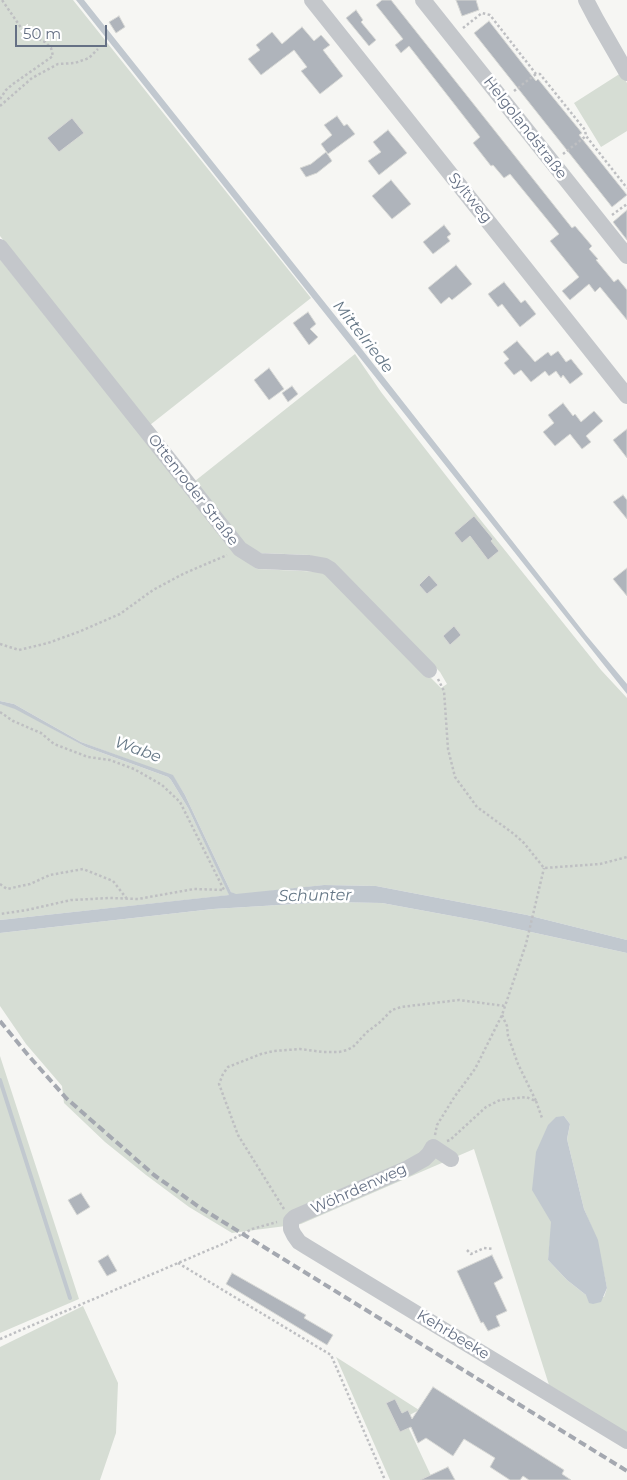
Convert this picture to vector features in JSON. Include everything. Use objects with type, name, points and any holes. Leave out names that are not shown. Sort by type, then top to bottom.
[{"type":"street","name":"Syltweg","points":[[312,0],[627,396]]},
{"type":"street","name":"Helgolandstraße","points":[[424,0],[627,256]]},
{"type":"street","points":[[586,0],[627,73]]},
{"type":"street","name":"Ottenroder Straße","points":[[0,247],[240,550],[260,560],[325,566],[336,574],[429,670]]},
{"type":"street","points":[[433,1147],[451,1159]]},
{"type":"street","name":"Wöhrdenweg","points":[[291,1221],[408,1168],[424,1159],[433,1147]]},
{"type":"street","name":"Kehrbeeke","points":[[291,1221],[291,1229],[299,1242],[627,1441]]},
{"type":"path","points":[[0,99],[13,84],[53,56],[51,48],[45,42],[24,32],[2,0]]},
{"type":"path","points":[[452,36],[482,13],[490,15],[536,74],[540,74],[585,130],[586,136],[627,188]]},
{"type":"path","points":[[0,106],[32,78],[58,64],[74,63],[89,58],[98,49]]},
{"type":"path","points":[[503,100],[536,74]]},
{"type":"path","points":[[552,162],[586,136]]},
{"type":"path","points":[[601,224],[627,204]]},
{"type":"path","points":[[0,644],[19,650],[81,631],[120,614],[153,590],[183,574],[240,550]]},
{"type":"path","points":[[429,670],[437,677],[444,691],[448,749],[455,777],[477,807],[524,843],[544,868]]},
{"type":"path","points":[[0,712],[13,721],[41,733],[54,744],[88,757],[110,760],[134,769],[162,785],[180,802],[224,890],[194,889],[138,899],[71,900],[0,914]]},
{"type":"path","points":[[544,868],[592,865],[627,857]]},
{"type":"path","points":[[433,1147],[437,1125],[475,1069],[502,1015],[526,944],[544,868]]},
{"type":"path","points":[[0,884],[7,889],[30,884],[50,875],[83,869],[113,881],[126,898]]},
{"type":"path","points":[[0,1339],[178,1263],[252,1229],[291,1221],[238,1135],[219,1084],[228,1067],[274,1051],[300,1049],[339,1052],[347,1050],[353,1047],[392,1010],[400,1006],[459,1000],[504,1006]]},
{"type":"path","points":[[502,1015],[518,1064],[542,1118]]},
{"type":"path","points":[[433,1147],[450,1140],[486,1107],[500,1100],[526,1097],[536,1101]]},
{"type":"path","points":[[469,1258],[471,1254],[484,1248],[493,1250]]},
{"type":"path","points":[[468,1250],[471,1254]]},
{"type":"path","points":[[178,1263],[331,1355],[385,1480]]},
{"type":"shaded area","points":[[0,0],[73,0],[311,298],[150,425],[0,236]]},
{"type":"shaded area","points":[[621,73],[627,83],[627,131],[601,147],[574,103]]},
{"type":"shaded area","points":[[0,259],[235,554],[257,569],[323,572],[441,688],[447,684],[440,672],[338,569],[309,555],[261,553],[245,545],[195,481],[355,354],[381,392],[479,518],[601,670],[627,698],[627,940],[527,915],[376,886],[324,885],[236,895],[231,892],[185,795],[173,776],[81,742],[14,704],[0,701]]},
{"type":"shaded area","points":[[0,704],[15,708],[86,747],[168,777],[188,808],[231,895],[0,920]]},
{"type":"shaded area","points":[[329,902],[382,903],[485,922],[627,953],[627,1433],[549,1385],[474,1149],[301,1224],[232,1233],[189,1207],[146,1175],[105,1142],[64,1103],[62,1086],[26,1044],[0,1006],[0,933],[213,909]],"holes":[[[564,1116],[570,1124],[567,1139],[584,1209],[597,1240],[607,1288],[604,1297],[586,1295],[567,1280],[548,1260]]]},
{"type":"shaded area","points":[[0,1056],[79,1299],[0,1333]]},
{"type":"shaded area","points":[[83,1306],[118,1383],[116,1433],[100,1480],[0,1480],[0,1347]]},
{"type":"shaded area","points":[[336,1357],[419,1410],[404,1418],[433,1480],[390,1480]]},
{"type":"water","points":[[76,0],[84,0],[353,338],[586,635],[627,684],[627,694]]},
{"type":"water","name":"Schunter","points":[[0,701],[14,704],[81,742],[173,775],[185,795],[231,892],[236,894],[324,885],[376,886],[527,915],[627,940],[627,953],[485,922],[382,903],[329,902],[213,909],[0,933],[0,920],[229,895],[188,808],[168,777],[86,747],[15,709],[0,704]]},
{"type":"water","points":[[564,1116],[570,1124],[567,1139],[584,1209],[598,1240],[607,1288],[601,1302],[593,1304],[589,1303],[586,1295],[567,1280],[548,1260],[551,1222],[532,1190],[536,1152],[548,1125],[556,1117]]},
{"type":"building","points":[[382,0],[391,0],[572,228],[575,226],[592,246],[589,249],[598,259],[596,260],[614,282],[618,279],[627,290],[627,320],[600,287],[595,292],[589,284],[570,300],[562,291],[579,277],[550,241],[559,234],[510,174],[504,178],[493,165],[491,166],[473,143],[480,137],[409,46],[401,53],[395,45],[403,39],[376,5]]},
{"type":"building","points":[[456,0],[476,0],[479,10],[462,16]]},
{"type":"building","points":[[356,10],[363,20],[361,22],[376,40],[369,46],[346,18]]},
{"type":"building","points":[[119,16],[125,27],[116,33],[109,22]]},
{"type":"building","points":[[489,21],[536,81],[538,79],[582,133],[579,135],[627,195],[612,207],[474,33]]},
{"type":"building","points":[[302,27],[314,41],[321,35],[330,45],[323,50],[343,76],[320,94],[301,71],[307,67],[294,50],[261,75],[248,59],[260,50],[256,45],[272,32],[282,44]]},
{"type":"building","points":[[337,116],[344,126],[347,124],[355,134],[328,154],[321,144],[332,135],[324,125]]},
{"type":"building","points":[[72,118],[84,133],[59,152],[47,138]]},
{"type":"building","points":[[388,130],[407,153],[379,175],[368,161],[381,152],[373,142]]},
{"type":"building","points":[[326,152],[332,161],[317,173],[306,177],[300,168],[311,164]]},
{"type":"building","points":[[391,180],[411,204],[392,219],[372,196]]},
{"type":"building","points":[[627,210],[627,240],[613,222]]},
{"type":"building","points":[[444,225],[451,234],[447,237],[450,241],[433,254],[423,242]]},
{"type":"building","points":[[456,265],[472,284],[452,300],[449,297],[441,304],[428,288]]},
{"type":"building","points":[[504,282],[521,303],[525,300],[536,314],[520,327],[502,304],[498,307],[488,294]]},
{"type":"building","points":[[308,312],[316,324],[310,329],[318,337],[309,345],[293,323]]},
{"type":"building","points":[[517,341],[535,362],[548,352],[551,356],[558,351],[566,362],[571,359],[583,374],[570,384],[563,375],[561,378],[556,371],[549,376],[545,371],[531,382],[521,370],[514,375],[504,363],[509,359],[503,352]]},
{"type":"building","points":[[269,368],[284,389],[269,400],[254,380]]},
{"type":"building","points":[[292,386],[298,394],[288,402],[282,393]]},
{"type":"building","points":[[563,403],[573,416],[575,414],[581,422],[594,411],[603,421],[586,436],[591,442],[582,449],[570,434],[555,446],[543,432],[554,423],[548,415]]},
{"type":"building","points":[[627,429],[627,458],[613,440]]},
{"type":"building","points":[[623,495],[627,500],[627,519],[613,502]]},
{"type":"building","points":[[474,516],[493,539],[491,541],[499,551],[488,560],[470,536],[462,543],[454,533]]},
{"type":"building","points":[[627,568],[627,596],[613,579]]},
{"type":"building","points":[[429,575],[438,585],[427,594],[419,585]]},
{"type":"building","points":[[454,626],[461,635],[450,645],[443,636]]},
{"type":"building","points":[[81,1193],[90,1207],[77,1215],[68,1200]]},
{"type":"building","points":[[108,1255],[117,1271],[107,1276],[98,1261]]},
{"type":"building","points":[[492,1255],[503,1278],[494,1283],[507,1311],[496,1316],[500,1326],[488,1331],[483,1322],[481,1323],[457,1271]]},
{"type":"building","points":[[232,1273],[306,1315],[304,1318],[333,1335],[327,1345],[226,1284]]},
{"type":"building","points":[[433,1387],[564,1470],[562,1474],[571,1480],[529,1480],[523,1476],[520,1480],[510,1480],[490,1467],[495,1458],[464,1439],[453,1456],[426,1438],[418,1443],[411,1427],[400,1432],[386,1403],[395,1399],[402,1413],[408,1410],[412,1419]]},
{"type":"building","points":[[448,1467],[455,1480],[420,1480]]},
{"type":"waterway","points":[[0,1080],[70,1298]]},
{"type":"railway","points":[[0,1021],[66,1098],[154,1175],[199,1207],[627,1471]]},
{"type":"water label","name":"Mittelriede","points":[[363,337]]},
{"type":"water label","name":"Wabe","points":[[138,750]]}]
